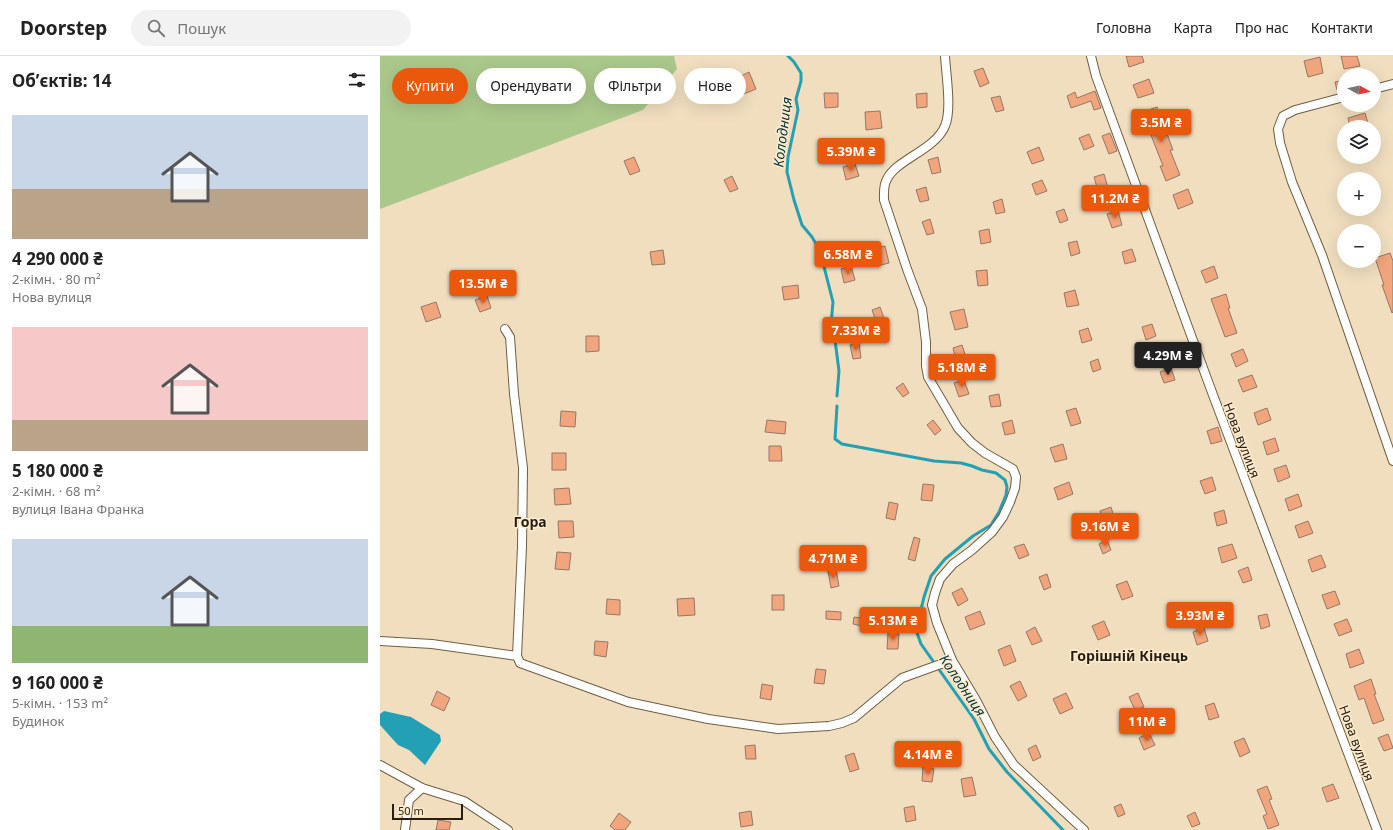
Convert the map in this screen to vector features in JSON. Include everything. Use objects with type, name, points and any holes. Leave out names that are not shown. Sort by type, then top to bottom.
[{"type":"street","points":[[945,56],[948,96],[948,116],[945,127],[938,137],[914,156],[895,168],[887,179],[883,190],[884,200],[922,310],[928,377],[958,428],[972,443],[985,453],[1014,469],[1016,477],[1015,488],[1003,516],[994,529],[972,550],[953,564],[940,579],[934,593],[932,605],[949,662],[976,700],[995,737],[1014,765],[1084,830]]},
{"type":"street","name":"Нова вулиця","points":[[1091,56],[1098,83],[1204,373],[1377,830]]},
{"type":"street","points":[[1381,87],[1393,84]]},
{"type":"street","points":[[1337,99],[1295,110],[1283,116],[1278,129],[1280,143],[1292,182],[1322,255],[1393,461]]},
{"type":"street","points":[[505,329],[510,337],[514,394],[523,468],[522,547],[517,656],[520,663],[628,702],[708,719],[778,729],[842,724],[854,718],[902,678],[949,662]]},
{"type":"street","points":[[380,641],[432,644],[517,656]]},
{"type":"street","points":[[380,765],[422,788],[464,801],[508,830]]},
{"type":"street","points":[[405,830],[410,800],[422,788]]},
{"type":"green space","points":[[380,56],[674,56],[677,69],[676,70],[676,68],[594,68],[594,104],[648,104],[643,110],[380,209]]},
{"type":"water","points":[[384,711],[411,717],[440,735],[441,741],[425,765],[409,750],[398,745],[380,725],[380,714]]},
{"type":"building","points":[[1126,56],[1142,56],[1144,62],[1129,67]]},
{"type":"building","points":[[1341,56],[1357,56],[1360,66],[1344,68]]},
{"type":"building","points":[[1320,57],[1323,73],[1308,77],[1304,61]]},
{"type":"building","points":[[983,68],[989,83],[980,87],[974,71]]},
{"type":"building","points":[[749,72],[756,89],[746,93],[746,74]]},
{"type":"building","points":[[1149,79],[1154,93],[1138,98],[1133,85]]},
{"type":"building","points":[[1095,91],[1101,108],[1094,110],[1091,101],[1071,108],[1067,96],[1075,92],[1077,98]]},
{"type":"building","points":[[824,93],[838,93],[838,107],[825,108]]},
{"type":"building","points":[[927,93],[927,107],[917,108],[916,94]]},
{"type":"building","points":[[1000,96],[1004,110],[996,112],[991,98]]},
{"type":"building","points":[[1157,107],[1173,150],[1170,150],[1180,175],[1166,181],[1160,166],[1163,166],[1142,112]]},
{"type":"building","points":[[880,111],[882,128],[866,130],[865,112]]},
{"type":"building","points":[[1365,113],[1367,120],[1348,120],[1348,118]]},
{"type":"building","points":[[1110,133],[1117,151],[1109,154],[1102,136]]},
{"type":"building","points":[[1089,134],[1094,146],[1084,150],[1079,138]]},
{"type":"building","points":[[1039,147],[1044,160],[1032,164],[1027,152]]},
{"type":"building","points":[[634,157],[640,171],[630,175],[624,161]]},
{"type":"building","points":[[938,157],[941,172],[932,174],[928,160]]},
{"type":"building","points":[[855,164],[859,176],[846,180],[843,167]]},
{"type":"building","points":[[1104,174],[1108,188],[1098,191],[1094,177]]},
{"type":"building","points":[[732,176],[738,189],[730,192],[724,180]]},
{"type":"building","points":[[1042,180],[1047,191],[1036,195],[1032,184]]},
{"type":"building","points":[[926,187],[929,200],[920,202],[916,190]]},
{"type":"building","points":[[1188,189],[1193,203],[1178,209],[1173,195]]},
{"type":"building","points":[[1002,199],[1005,212],[996,214],[993,202]]},
{"type":"building","points":[[1064,209],[1068,220],[1060,223],[1056,212]]},
{"type":"building","points":[[1118,211],[1122,225],[1112,228],[1107,214]]},
{"type":"building","points":[[930,219],[934,233],[927,235],[922,222]]},
{"type":"building","points":[[989,229],[991,242],[981,244],[979,231]]},
{"type":"building","points":[[1077,241],[1080,253],[1071,256],[1068,243]]},
{"type":"building","points":[[885,246],[889,263],[877,266],[873,249]]},
{"type":"building","points":[[1132,249],[1136,261],[1125,264],[1122,252]]},
{"type":"building","points":[[663,250],[665,264],[652,265],[650,252]]},
{"type":"building","points":[[1390,253],[1393,261],[1392,313],[1382,285],[1384,285],[1378,268],[1381,268],[1381,256]]},
{"type":"building","points":[[851,266],[855,280],[844,283],[841,269]]},
{"type":"building","points":[[1214,266],[1218,278],[1206,283],[1201,271]]},
{"type":"building","points":[[987,270],[988,285],[978,286],[976,271]]},
{"type":"building","points":[[798,285],[799,298],[784,300],[782,287]]},
{"type":"building","points":[[1075,290],[1079,305],[1067,307],[1064,293]]},
{"type":"building","points":[[1226,294],[1230,308],[1228,308],[1237,333],[1225,337],[1211,299]]},
{"type":"building","points":[[487,296],[491,308],[480,312],[475,300]]},
{"type":"building","points":[[436,302],[441,317],[426,322],[421,307]]},
{"type":"building","points":[[880,307],[885,321],[877,324],[872,310]]},
{"type":"building","points":[[964,309],[968,327],[955,330],[950,312]]},
{"type":"building","points":[[1152,324],[1156,336],[1146,340],[1142,327]]},
{"type":"building","points":[[1088,328],[1092,340],[1082,343],[1079,331]]},
{"type":"building","points":[[586,336],[599,336],[599,351],[586,352]]},
{"type":"building","points":[[859,343],[861,358],[853,359],[850,345]]},
{"type":"building","points":[[962,345],[966,357],[956,360],[953,348]]},
{"type":"building","points":[[1243,349],[1248,361],[1236,367],[1231,354]]},
{"type":"building","points":[[1098,359],[1101,369],[1093,372],[1090,362]]},
{"type":"building","points":[[1171,368],[1175,380],[1164,383],[1160,372]]},
{"type":"building","points":[[1252,375],[1257,387],[1243,392],[1238,380]]},
{"type":"building","points":[[964,380],[969,394],[959,397],[954,383]]},
{"type":"building","points":[[903,383],[909,393],[903,397],[896,388]]},
{"type":"building","points":[[999,394],[1001,406],[991,407],[989,396]]},
{"type":"building","points":[[1076,408],[1081,423],[1071,426],[1066,411]]},
{"type":"building","points":[[1267,408],[1271,420],[1258,425],[1254,413]]},
{"type":"building","points":[[561,411],[576,412],[575,427],[560,426]]},
{"type":"building","points":[[767,420],[786,422],[785,434],[765,432]]},
{"type":"building","points":[[933,420],[941,430],[935,435],[927,425]]},
{"type":"building","points":[[1012,420],[1015,433],[1005,435],[1002,423]]},
{"type":"building","points":[[1218,427],[1222,441],[1211,444],[1207,431]]},
{"type":"building","points":[[1275,438],[1279,451],[1267,455],[1263,442]]},
{"type":"building","points":[[1063,444],[1067,459],[1055,462],[1050,448]]},
{"type":"building","points":[[769,446],[781,446],[782,461],[769,461]]},
{"type":"building","points":[[552,453],[566,453],[566,470],[552,470]]},
{"type":"building","points":[[1286,465],[1290,477],[1278,482],[1274,469]]},
{"type":"building","points":[[1212,477],[1216,490],[1205,494],[1200,481]]},
{"type":"building","points":[[1069,482],[1073,494],[1058,500],[1054,488]]},
{"type":"building","points":[[923,484],[934,485],[932,501],[921,500]]},
{"type":"building","points":[[569,488],[571,504],[555,505],[554,489]]},
{"type":"building","points":[[1298,494],[1302,506],[1289,511],[1285,499]]},
{"type":"building","points":[[889,502],[898,504],[895,520],[886,518]]},
{"type":"building","points":[[1111,507],[1115,520],[1104,524],[1100,511]]},
{"type":"building","points":[[1224,510],[1227,523],[1217,526],[1214,513]]},
{"type":"building","points":[[558,521],[573,521],[574,537],[559,538]]},
{"type":"building","points":[[1308,521],[1313,533],[1299,538],[1295,526]]},
{"type":"building","points":[[914,537],[920,539],[915,561],[908,559]]},
{"type":"building","points":[[1107,540],[1111,550],[1103,554],[1099,544]]},
{"type":"building","points":[[1024,544],[1029,555],[1019,559],[1014,547]]},
{"type":"building","points":[[1232,544],[1237,558],[1222,563],[1218,548]]},
{"type":"building","points":[[557,552],[571,553],[569,570],[555,569]]},
{"type":"building","points":[[1321,555],[1326,567],[1312,572],[1308,560]]},
{"type":"building","points":[[1248,567],[1252,580],[1243,583],[1238,571]]},
{"type":"building","points":[[836,570],[839,586],[831,588],[828,571]]},
{"type":"building","points":[[1047,574],[1051,587],[1044,590],[1039,577]]},
{"type":"building","points":[[1127,581],[1133,596],[1122,600],[1116,585]]},
{"type":"building","points":[[962,588],[968,600],[958,606],[952,593]]},
{"type":"building","points":[[1335,591],[1340,604],[1327,609],[1322,595]]},
{"type":"building","points":[[772,595],[784,595],[784,610],[772,610]]},
{"type":"building","points":[[694,598],[695,615],[678,616],[677,599]]},
{"type":"building","points":[[607,599],[620,600],[620,615],[606,614]]},
{"type":"building","points":[[826,611],[841,612],[841,620],[826,619]]},
{"type":"building","points":[[980,611],[985,624],[970,630],[965,617]]},
{"type":"building","points":[[1267,614],[1270,626],[1261,629],[1258,616]]},
{"type":"building","points":[[854,617],[867,619],[866,627],[853,624]]},
{"type":"building","points":[[1347,619],[1352,631],[1339,636],[1334,624]]},
{"type":"building","points":[[1104,621],[1110,635],[1098,640],[1092,626]]},
{"type":"building","points":[[1035,627],[1042,641],[1032,645],[1026,632]]},
{"type":"building","points":[[1204,628],[1208,641],[1197,645],[1193,632]]},
{"type":"building","points":[[888,633],[899,634],[898,649],[887,649]]},
{"type":"building","points":[[595,641],[608,642],[606,657],[594,655]]},
{"type":"building","points":[[1010,645],[1016,661],[1004,666],[998,650]]},
{"type":"building","points":[[1359,649],[1364,663],[1350,668],[1346,654]]},
{"type":"building","points":[[816,669],[826,670],[824,684],[814,683]]},
{"type":"building","points":[[1371,679],[1376,694],[1374,694],[1384,720],[1373,724],[1364,698],[1359,700],[1354,686]]},
{"type":"building","points":[[1020,681],[1027,696],[1018,701],[1010,686]]},
{"type":"building","points":[[762,684],[773,686],[771,700],[760,698]]},
{"type":"building","points":[[437,691],[450,698],[444,711],[431,705]]},
{"type":"building","points":[[1066,693],[1073,708],[1060,714],[1053,699]]},
{"type":"building","points":[[1138,693],[1144,707],[1135,710],[1129,697]]},
{"type":"building","points":[[1214,703],[1219,717],[1209,720],[1205,706]]},
{"type":"building","points":[[1149,733],[1155,745],[1144,750],[1139,738]]},
{"type":"building","points":[[1388,734],[1393,748],[1384,751],[1378,738]]},
{"type":"building","points":[[1244,738],[1250,752],[1240,757],[1234,742]]},
{"type":"building","points":[[755,745],[756,759],[746,759],[745,746]]},
{"type":"building","points":[[1036,745],[1041,757],[1033,761],[1028,749]]},
{"type":"building","points":[[854,753],[859,769],[850,772],[845,756]]},
{"type":"building","points":[[923,767],[934,769],[932,782],[922,781]]},
{"type":"building","points":[[972,777],[976,795],[964,797],[961,779]]},
{"type":"building","points":[[1333,784],[1339,798],[1327,802],[1322,788]]},
{"type":"building","points":[[1267,786],[1272,799],[1269,800],[1279,825],[1268,829],[1263,816],[1267,814],[1257,790]]},
{"type":"building","points":[[1121,804],[1125,814],[1118,817],[1114,807]]},
{"type":"building","points":[[914,806],[916,820],[906,822],[904,808]]},
{"type":"building","points":[[751,811],[753,825],[741,827],[739,813]]},
{"type":"building","points":[[1195,812],[1200,824],[1192,827],[1187,816]]},
{"type":"building","points":[[619,813],[631,822],[625,830],[615,830],[610,826]]},
{"type":"building","points":[[438,820],[451,822],[449,830],[436,830]]},
{"type":"waterway","name":"Колодниця","points":[[788,56],[801,73],[801,81],[796,99],[798,110],[788,157],[787,172],[802,225],[812,237],[820,251],[833,302],[831,325],[835,340],[839,371],[837,396]]},
{"type":"waterway","name":"Колодниця","points":[[837,406],[835,439],[842,444],[934,461],[961,463],[996,473],[1005,480],[1007,487],[1006,495],[999,512],[991,525],[973,536],[945,559],[931,576],[916,630],[921,644],[974,719],[989,749],[1007,772],[1063,830]]},
{"type":"district","name":"Гора","points":[[530,521]]},
{"type":"district","name":"Горішній Кінець","points":[[1129,655]]}]
